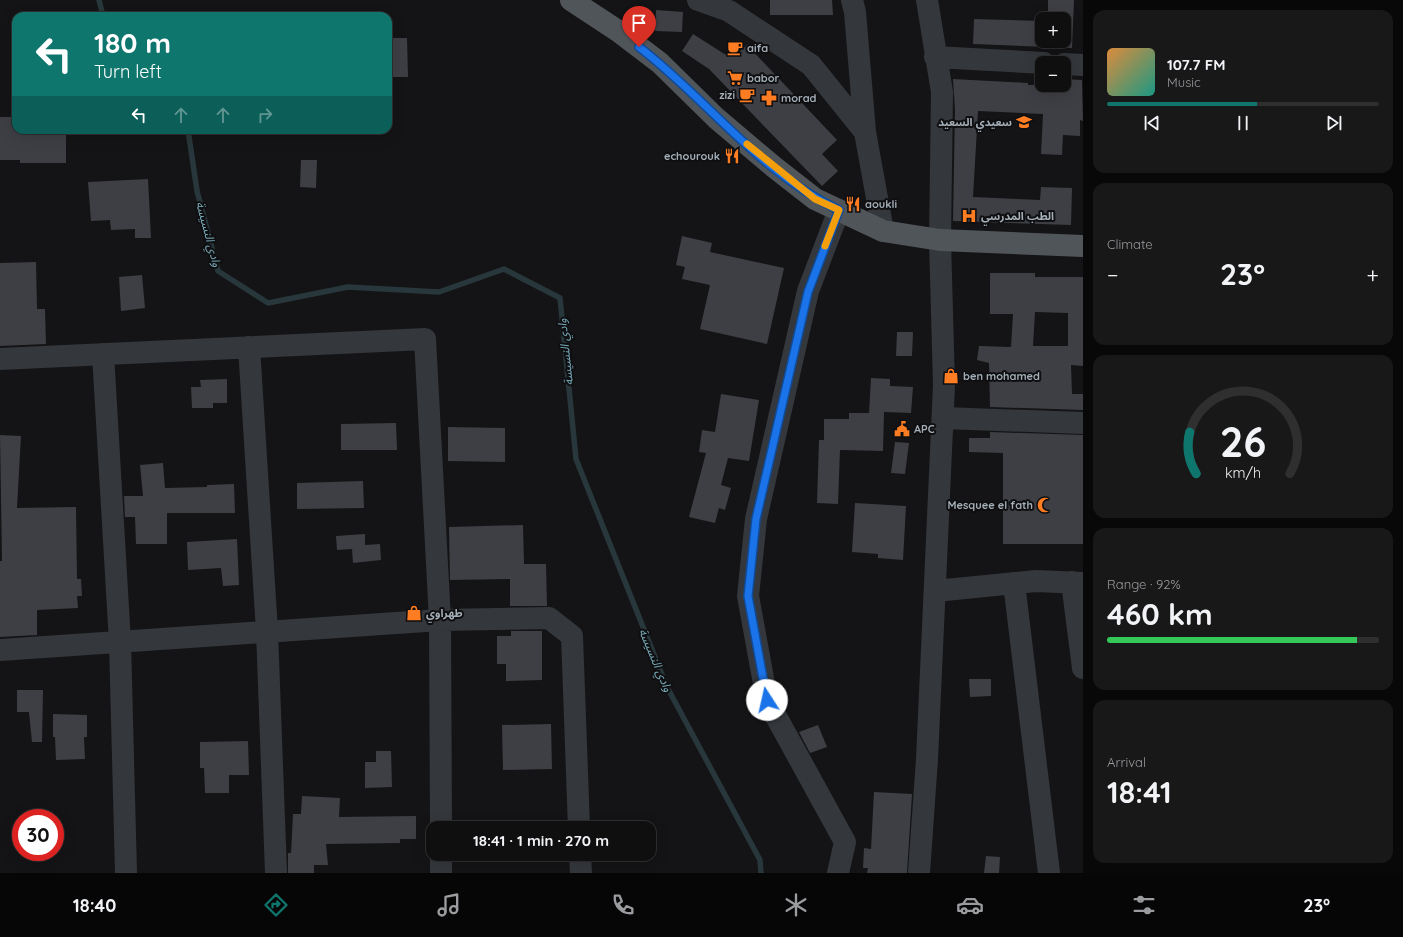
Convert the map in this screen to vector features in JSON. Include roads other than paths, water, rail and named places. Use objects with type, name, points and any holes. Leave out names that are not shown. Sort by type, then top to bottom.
[{"type":"main road","points":[[571,0],[618,31],[660,63],[716,118],[815,199],[883,231],[940,240],[1083,246]]},
{"type":"street","points":[[698,0],[729,11],[810,65],[865,132]]},
{"type":"street","points":[[852,0],[855,12],[865,132],[883,231]]},
{"type":"street","points":[[919,873],[927,759],[944,385],[940,240],[942,92],[935,57],[927,0]]},
{"type":"street","points":[[935,57],[1035,63]]},
{"type":"street","points":[[1071,64],[1083,65]]},
{"type":"street","points":[[838,873],[845,842],[767,700],[748,596],[756,519],[808,292],[839,210]]},
{"type":"street","points":[[0,359],[425,339],[440,620],[440,821]]},
{"type":"street","points":[[250,347],[267,631],[276,873]]},
{"type":"street","points":[[103,354],[120,642],[126,873]]},
{"type":"street","points":[[943,418],[1083,423]]},
{"type":"street","points":[[935,591],[1014,583],[1078,582],[1083,668]]},
{"type":"street","points":[[1014,583],[1050,873]]},
{"type":"street","points":[[0,650],[440,620],[549,618],[572,636],[580,821]]},
{"type":"street","points":[[441,861],[441,873]]},
{"type":"street","points":[[580,861],[581,873]]},
{"type":"waterway","name":"وادي النسيسة","points":[[99,0],[102,12]]},
{"type":"waterway","name":"وادي النسيسة","points":[[189,134],[197,191],[218,271],[268,303],[348,287],[439,292],[504,269],[560,298],[576,459],[667,687],[760,860],[761,873]]},
{"type":"place","name":"aifa","points":[[735,48]]},
{"type":"place","name":"babor","points":[[735,78]]},
{"type":"place","name":"zizi","points":[[747,95]]},
{"type":"place","name":"morad","points":[[769,98]]},
{"type":"place","name":"سعيدي السعيد","points":[[1024,122]]},
{"type":"place","name":"echourouk","points":[[732,156]]},
{"type":"place","name":"aoukli","points":[[853,204]]},
{"type":"place","name":"الطب المدرسي","points":[[969,216]]},
{"type":"place","name":"ben mohamed","points":[[951,376]]},
{"type":"place","name":"APC","points":[[902,429]]},
{"type":"place","name":"Mesquee el fath","points":[[1045,505]]},
{"type":"place","name":"طهراوي","points":[[414,613]]}]
